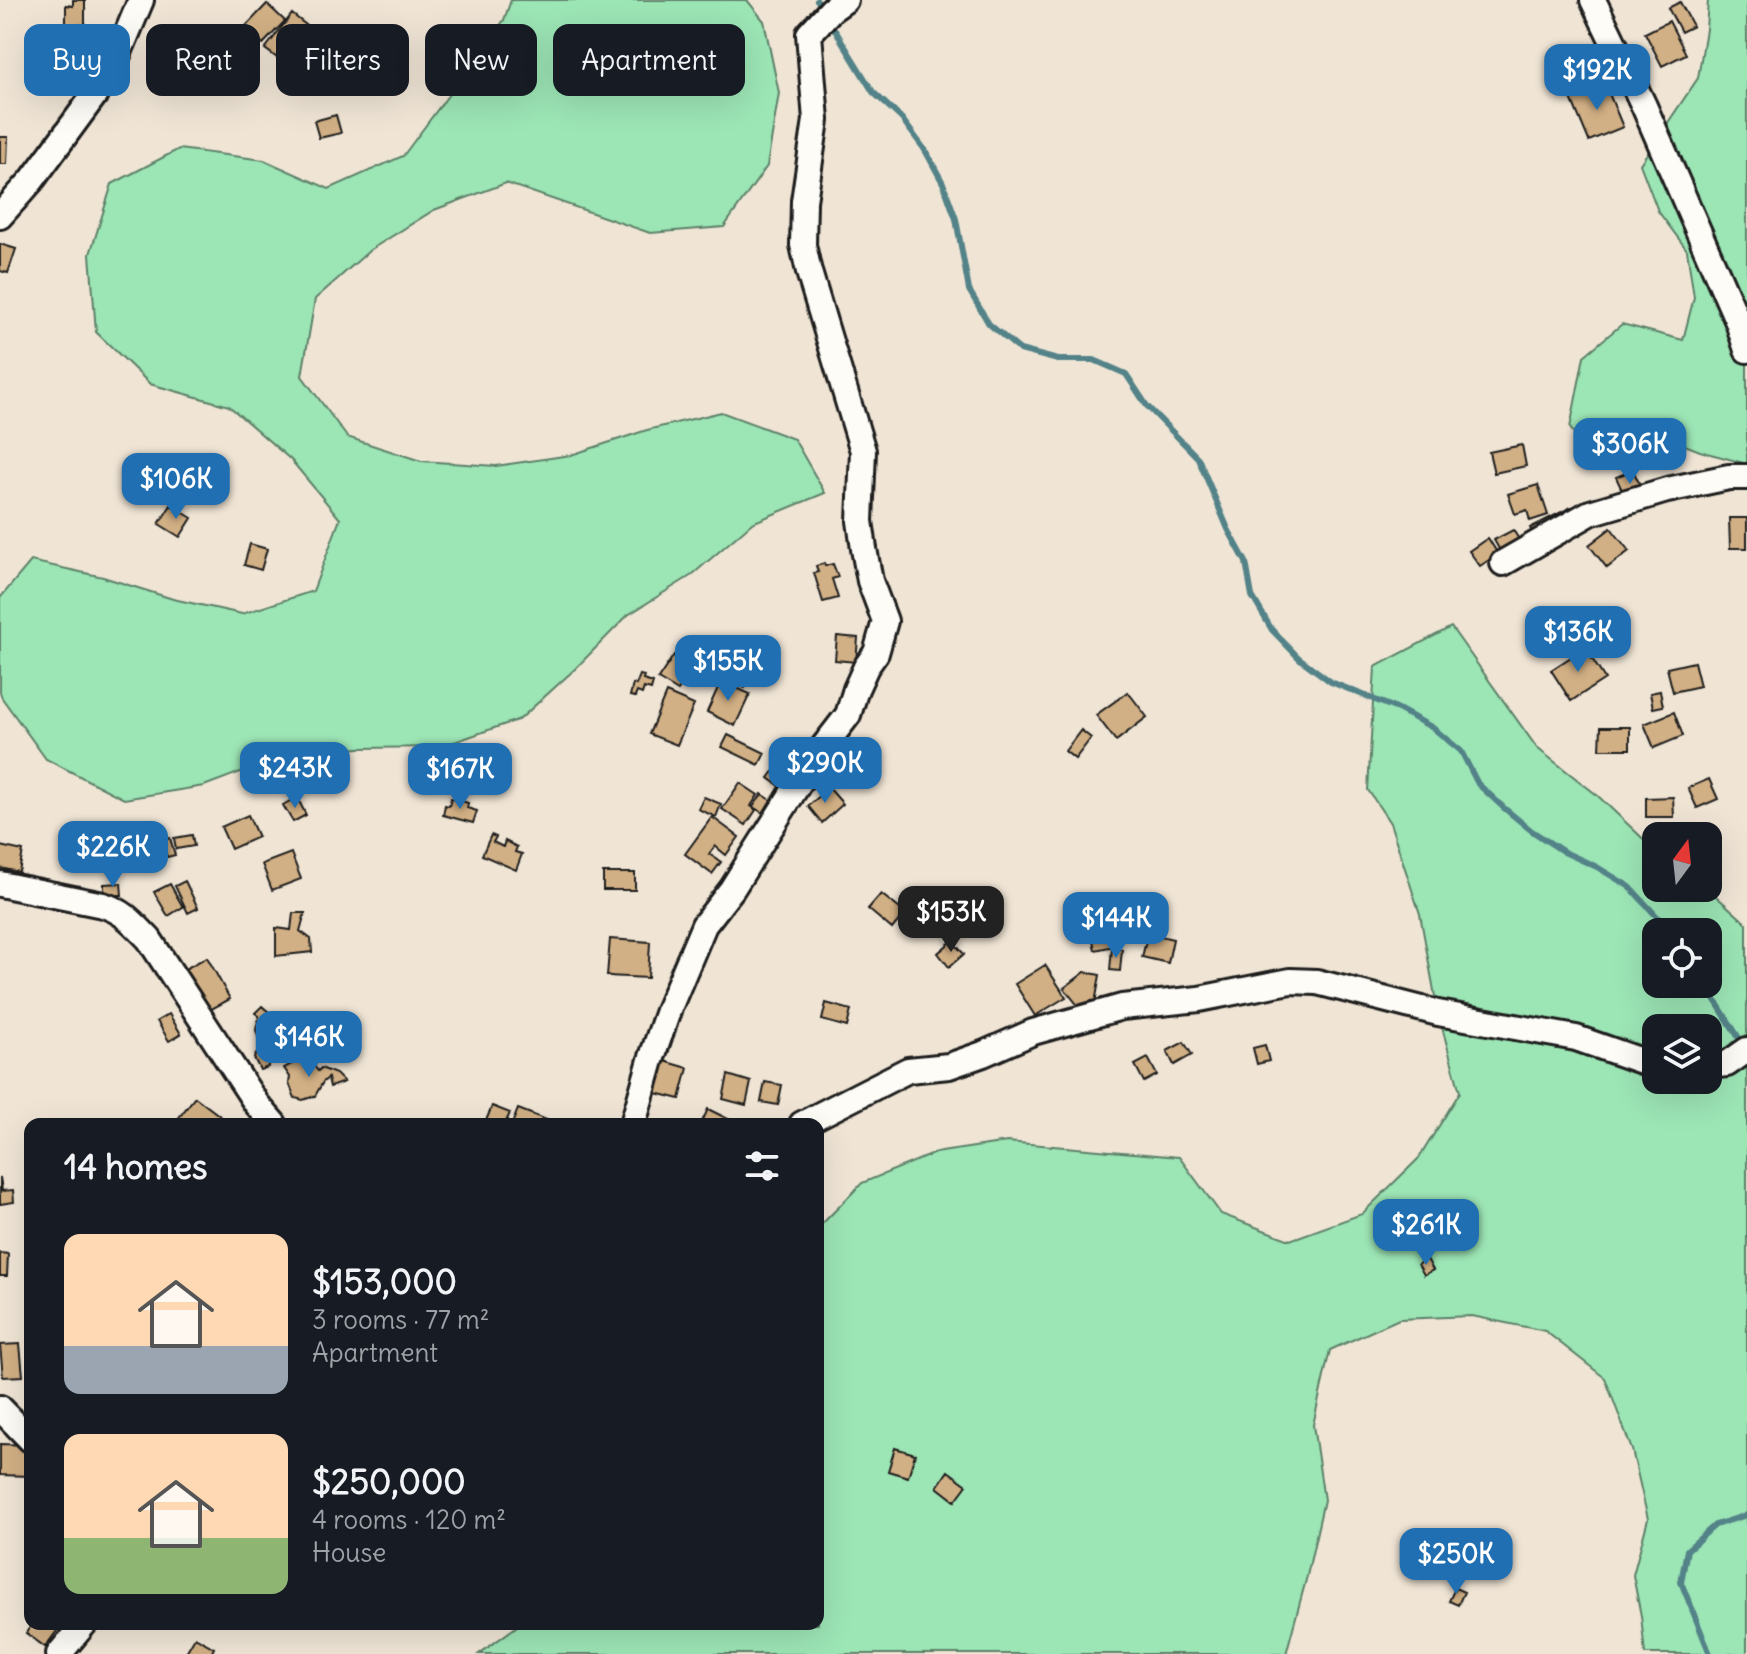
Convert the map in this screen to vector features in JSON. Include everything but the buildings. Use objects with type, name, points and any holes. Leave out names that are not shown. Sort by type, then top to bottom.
[{"type":"street","points":[[0,216],[32,180],[110,74],[141,0]]},
{"type":"street","points":[[635,1118],[669,1008],[704,925],[732,889],[814,759],[848,715],[856,689],[876,653],[885,621],[870,581],[860,521],[863,451],[803,245],[804,201],[816,120],[809,34],[845,0]]},
{"type":"street","points":[[1593,0],[1644,106],[1738,322],[1747,350]]},
{"type":"street","points":[[1503,563],[1590,513],[1667,490],[1729,477],[1747,477]]},
{"type":"street","points":[[0,884],[103,905],[129,918],[149,939],[269,1118]]},
{"type":"street","points":[[814,1118],[908,1070],[949,1066],[1033,1032],[1122,1007],[1199,999],[1290,981],[1317,982],[1438,1013],[1576,1038],[1642,1061]]},
{"type":"street","points":[[1722,1065],[1747,1050]]},
{"type":"street","points":[[0,1408],[24,1433]]},
{"type":"street","points":[[59,1654],[79,1630]]},
{"type":"green space","points":[[511,0],[747,0],[764,21],[779,93],[767,166],[724,227],[650,233],[506,183],[434,210],[370,250],[315,299],[302,376],[347,437],[421,461],[496,466],[571,455],[647,430],[721,412],[794,439],[825,493],[752,523],[692,575],[628,615],[520,719],[440,747],[359,748],[280,757],[204,786],[124,799],[46,759],[0,692],[0,598],[31,561],[242,614],[313,591],[340,519],[291,460],[229,406],[150,384],[96,332],[90,254],[112,184],[179,149],[264,160],[329,189],[403,156],[448,96],[537,96],[537,24],[501,24]]},
{"type":"green space","points":[[1708,0],[1747,0],[1747,464],[1700,451],[1657,434],[1581,443],[1570,428],[1584,356],[1622,324],[1683,340],[1694,297],[1687,250],[1658,211],[1640,164],[1698,78]]},
{"type":"green space","points":[[1451,627],[1537,748],[1597,795],[1642,838],[1642,902],[1722,902],[1747,924],[1747,1654],[1645,1654],[1633,1575],[1648,1519],[1632,1450],[1605,1378],[1545,1331],[1472,1316],[1399,1319],[1330,1350],[1313,1425],[1324,1500],[1286,1654],[479,1654],[512,1630],[824,1630],[824,1222],[862,1183],[935,1153],[1007,1142],[1179,1157],[1221,1214],[1290,1240],[1362,1214],[1419,1158],[1460,1092],[1438,1013],[1420,914],[1390,823],[1368,790],[1375,667]]},
{"type":"waterway","points":[[835,30],[873,92],[902,119],[925,150],[943,183],[956,219],[969,290],[989,324],[1020,350],[1058,360],[1094,360],[1126,374],[1147,406],[1198,458],[1228,529],[1246,562],[1252,596],[1272,630],[1299,658],[1331,682],[1400,710],[1433,728],[1461,751],[1478,784],[1504,808],[1564,852],[1630,887],[1658,918]]},
{"type":"waterway","points":[[1714,998],[1744,1046]]},
{"type":"waterway","points":[[1710,1654],[1681,1582],[1687,1550],[1715,1525],[1747,1515]]}]
